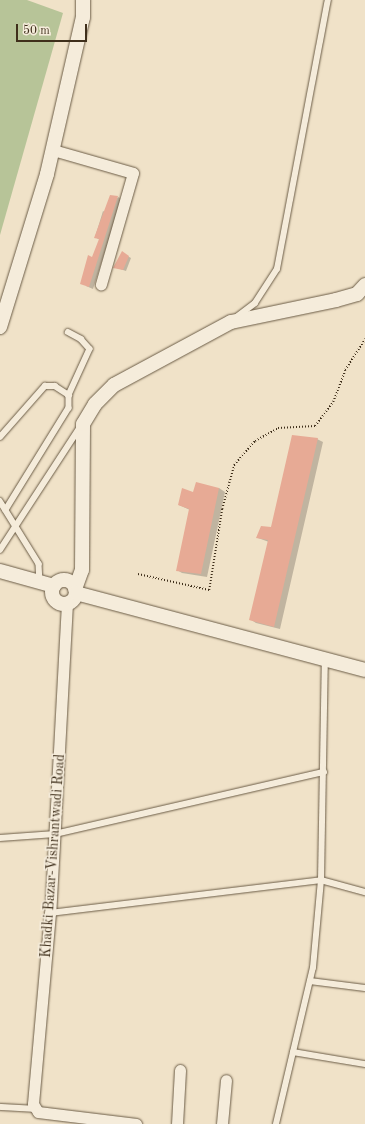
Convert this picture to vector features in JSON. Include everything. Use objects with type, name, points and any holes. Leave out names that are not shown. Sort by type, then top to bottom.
[{"type":"street","points":[[0,327],[53,150],[83,17],[80,1]]},
{"type":"street","points":[[53,150],[134,173],[101,284]]},
{"type":"street","points":[[83,424],[95,404],[114,386],[231,322],[336,300],[357,294],[365,285]]},
{"type":"street","name":"Khadki Bazar-Vishrantwadi Road","points":[[34,1109],[73,595],[82,570],[83,424]]},
{"type":"street","points":[[0,571],[54,586],[66,580],[73,595]]},
{"type":"street","points":[[54,586],[54,599],[73,595],[365,668]]},
{"type":"street","points":[[177,1124],[180,1070]]},
{"type":"street","points":[[222,1124],[226,1080]]},
{"type":"street","points":[[34,1109],[111,1122],[136,1124]]},
{"type":"lane","points":[[231,322],[255,303],[277,269],[328,0]]},
{"type":"lane","points":[[6,510],[69,408],[69,395],[90,349],[82,339],[68,332]]},
{"type":"lane","points":[[0,437],[45,386],[55,386],[69,395]]},
{"type":"lane","points":[[0,550],[83,424]]},
{"type":"lane","points":[[0,501],[39,564],[40,581]]},
{"type":"lane","points":[[276,1124],[310,981],[322,880],[325,659]]},
{"type":"lane","points":[[0,838],[55,834],[324,772]]},
{"type":"lane","points":[[50,913],[322,880],[365,892]]},
{"type":"lane","points":[[310,981],[365,988]]},
{"type":"lane","points":[[293,1052],[365,1064]]},
{"type":"lane","points":[[0,1107],[34,1109]]},
{"type":"path","points":[[138,574],[209,590],[222,509],[234,465],[255,441],[278,428],[315,426],[333,402],[345,370],[365,339]]},
{"type":"green space","points":[[0,0],[27,0],[63,13],[0,235]]},
{"type":"building","points":[[110,195],[118,196],[89,287],[80,284],[88,255],[92,257],[99,239],[94,238]]},
{"type":"building","points":[[122,251],[129,256],[123,270],[113,268]]},
{"type":"building","points":[[292,435],[318,438],[274,627],[249,620],[268,540],[256,538],[261,526],[271,527]]},
{"type":"building","points":[[196,482],[219,488],[201,574],[176,571],[189,509],[178,505],[182,488],[193,492]]}]
